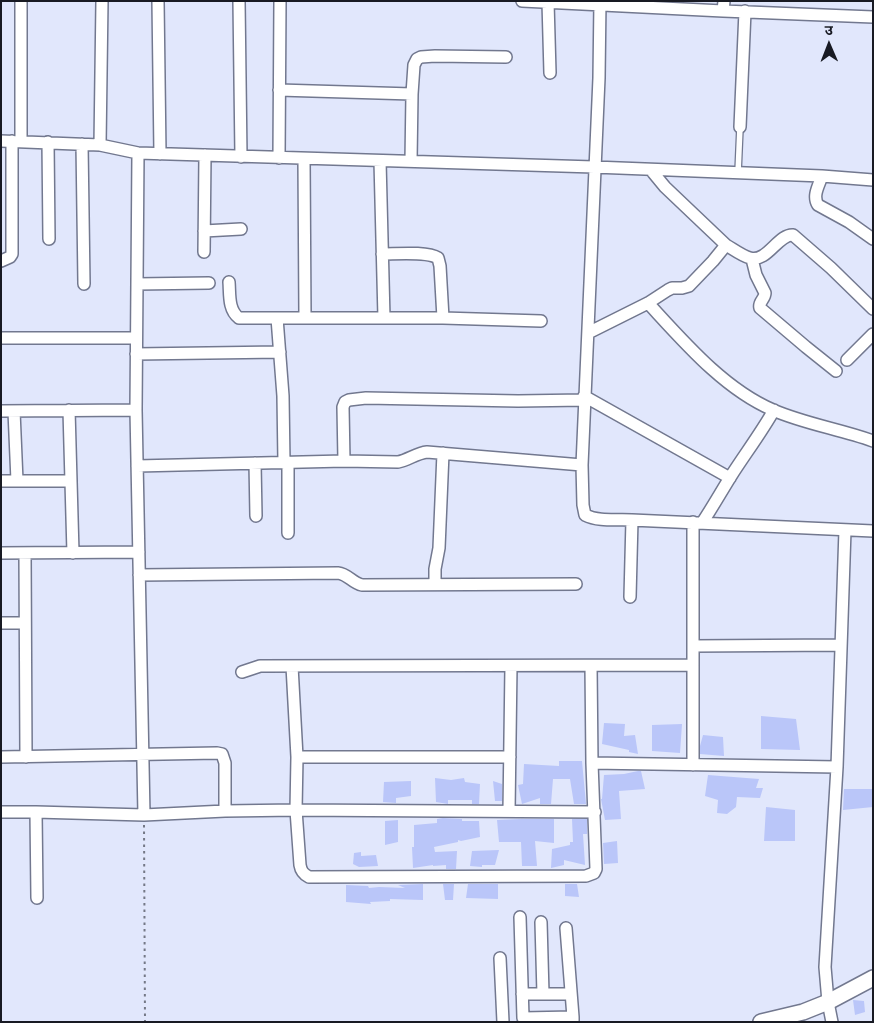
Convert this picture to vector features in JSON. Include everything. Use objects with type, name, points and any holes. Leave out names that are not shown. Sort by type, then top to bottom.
[{"type":"street","points":[[1,260],[10,257],[12,254],[11,141],[21,1]]},
{"type":"street","points":[[100,145],[102,1]]},
{"type":"street","points":[[158,1],[160,154]]},
{"type":"street","points":[[238,1],[241,157]]},
{"type":"street","points":[[279,158],[280,1]]},
{"type":"street","points":[[522,1],[723,6],[745,11],[873,17]]},
{"type":"street","points":[[548,2],[550,73]]},
{"type":"street","points":[[600,3],[599,78],[582,465],[585,515],[590,518],[599,519],[872,531]]},
{"type":"street","points":[[740,127],[745,11]]},
{"type":"street","points":[[411,161],[412,94],[414,64],[417,59],[436,56],[506,57]]},
{"type":"street","points":[[279,90],[412,94]]},
{"type":"street","points":[[11,141],[100,145],[138,153],[160,154],[594,167],[822,176],[873,180]]},
{"type":"street","points":[[48,142],[49,239]]},
{"type":"street","points":[[82,144],[84,284]]},
{"type":"street","points":[[138,153],[136,410],[144,815]]},
{"type":"street","points":[[204,252],[205,155]]},
{"type":"street","points":[[304,159],[305,318]]},
{"type":"street","points":[[380,161],[384,318]]},
{"type":"street","points":[[650,170],[665,187],[726,245],[752,259],[762,256],[785,237],[793,234],[873,309]]},
{"type":"street","points":[[822,176],[815,201],[873,239]]},
{"type":"street","points":[[204,231],[242,229]]},
{"type":"street","points":[[588,333],[648,303],[672,288],[682,288],[691,284],[726,245]]},
{"type":"street","points":[[382,254],[426,254],[438,258],[443,318]]},
{"type":"street","points":[[752,259],[756,275],[765,293],[760,308],[836,371]]},
{"type":"street","points":[[229,282],[231,304],[235,315],[239,318],[443,318],[541,322]]},
{"type":"street","points":[[137,284],[209,283]]},
{"type":"street","points":[[648,303],[708,366],[753,399],[774,410],[813,424],[873,440]]},
{"type":"street","points":[[277,318],[283,396],[288,532]]},
{"type":"street","points":[[847,360],[873,334]]},
{"type":"street","points":[[1,338],[136,338]]},
{"type":"street","points":[[136,354],[280,352]]},
{"type":"street","points":[[344,461],[343,407],[345,402],[349,400],[366,398],[518,401],[584,398],[730,478]]},
{"type":"street","points":[[69,410],[73,553]]},
{"type":"street","points":[[1,411],[136,410]]},
{"type":"street","points":[[693,765],[693,646],[697,523],[716,502],[774,410]]},
{"type":"street","points":[[14,411],[17,481]]},
{"type":"street","points":[[137,466],[344,461],[398,462],[424,452],[582,465]]},
{"type":"street","points":[[434,584],[439,548],[443,453]]},
{"type":"street","points":[[255,463],[256,516]]},
{"type":"street","points":[[1,481],[71,481]]},
{"type":"street","points":[[630,597],[632,520]]},
{"type":"street","points":[[832,1022],[828,1002],[826,972],[837,767],[844,530]]},
{"type":"street","points":[[1,553],[139,552]]},
{"type":"street","points":[[25,553],[26,757]]},
{"type":"street","points":[[139,575],[338,573],[345,575],[354,583],[362,585],[576,584]]},
{"type":"street","points":[[1,622],[25,622]]},
{"type":"street","points":[[693,646],[841,645]]},
{"type":"street","points":[[242,672],[260,666],[693,665]]},
{"type":"street","points":[[292,666],[297,757],[296,810],[300,869],[306,875],[315,877],[586,876],[594,873],[596,869],[591,666]]},
{"type":"street","points":[[509,811],[511,666]]},
{"type":"street","points":[[1,757],[210,752],[222,754],[225,763],[225,811]]},
{"type":"street","points":[[297,757],[510,757]]},
{"type":"street","points":[[592,764],[837,767]]},
{"type":"street","points":[[1,812],[144,815],[296,810],[594,812]]},
{"type":"street","points":[[36,812],[37,898]]},
{"type":"street","points":[[520,917],[523,1018],[573,1019],[566,928]]},
{"type":"street","points":[[541,922],[543,994]]},
{"type":"street","points":[[500,958],[503,1022]]},
{"type":"street","points":[[761,1022],[803,1012],[828,1002],[873,978]]},
{"type":"street","points":[[522,994],[571,994]]},
{"type":"street","points":[[780,1018],[795,1022]]},
{"type":"lane","points":[[738,173],[740,127]]},
{"type":"path","points":[[144,815],[145,1022]]},
{"type":"building","points":[[761,716],[796,719],[800,750],[761,749]]},
{"type":"building","points":[[604,723],[625,724],[624,736],[635,735],[638,754],[602,744]]},
{"type":"building","points":[[682,724],[680,753],[652,751],[652,725]]},
{"type":"building","points":[[703,735],[723,737],[724,756],[700,754]]},
{"type":"building","points":[[559,761],[582,761],[586,804],[574,804],[570,779],[553,779],[551,804],[540,804],[540,798],[522,804],[518,785],[523,784],[524,764],[559,766]]},
{"type":"building","points":[[641,771],[645,789],[619,791],[621,819],[605,820],[601,799],[604,775]]},
{"type":"building","points":[[708,775],[759,779],[756,788],[763,788],[760,798],[737,797],[736,807],[727,814],[717,813],[718,800],[705,796]]},
{"type":"building","points":[[435,778],[451,780],[464,778],[465,782],[480,784],[479,804],[472,804],[472,800],[448,800],[448,804],[436,802]]},
{"type":"building","points":[[411,781],[411,796],[396,798],[396,803],[383,802],[384,782]]},
{"type":"building","points":[[493,781],[502,784],[502,801],[495,801]]},
{"type":"building","points":[[844,789],[873,789],[873,807],[843,810]]},
{"type":"building","points":[[766,807],[795,810],[795,841],[764,841]]},
{"type":"building","points":[[437,819],[479,821],[480,837],[458,840],[458,842],[434,847],[435,852],[457,851],[456,869],[446,869],[446,865],[413,868],[414,825],[437,823]]},
{"type":"building","points":[[554,819],[554,843],[535,841],[537,866],[522,866],[521,842],[499,842],[497,820]]},
{"type":"building","points":[[572,819],[587,819],[587,834],[583,834],[585,865],[564,860],[564,865],[551,868],[552,849],[570,845],[570,842],[573,842]]},
{"type":"building","points":[[398,820],[398,842],[385,845],[385,821]]},
{"type":"building","points":[[617,841],[618,863],[604,864],[603,843]]},
{"type":"building","points":[[499,850],[495,865],[470,866],[472,851]]},
{"type":"building","points":[[361,852],[361,856],[376,855],[378,866],[359,867],[353,864],[354,853]]},
{"type":"building","points":[[423,884],[423,900],[390,899],[390,901],[370,902],[371,904],[346,902],[346,885],[368,886],[369,888],[405,888],[398,885]]},
{"type":"building","points":[[443,884],[454,884],[453,900],[445,900]]},
{"type":"building","points":[[468,884],[498,884],[498,899],[466,898]]},
{"type":"building","points":[[565,884],[577,884],[579,897],[565,896]]},
{"type":"building","points":[[853,1000],[864,1001],[865,1012],[855,1015]]}]
